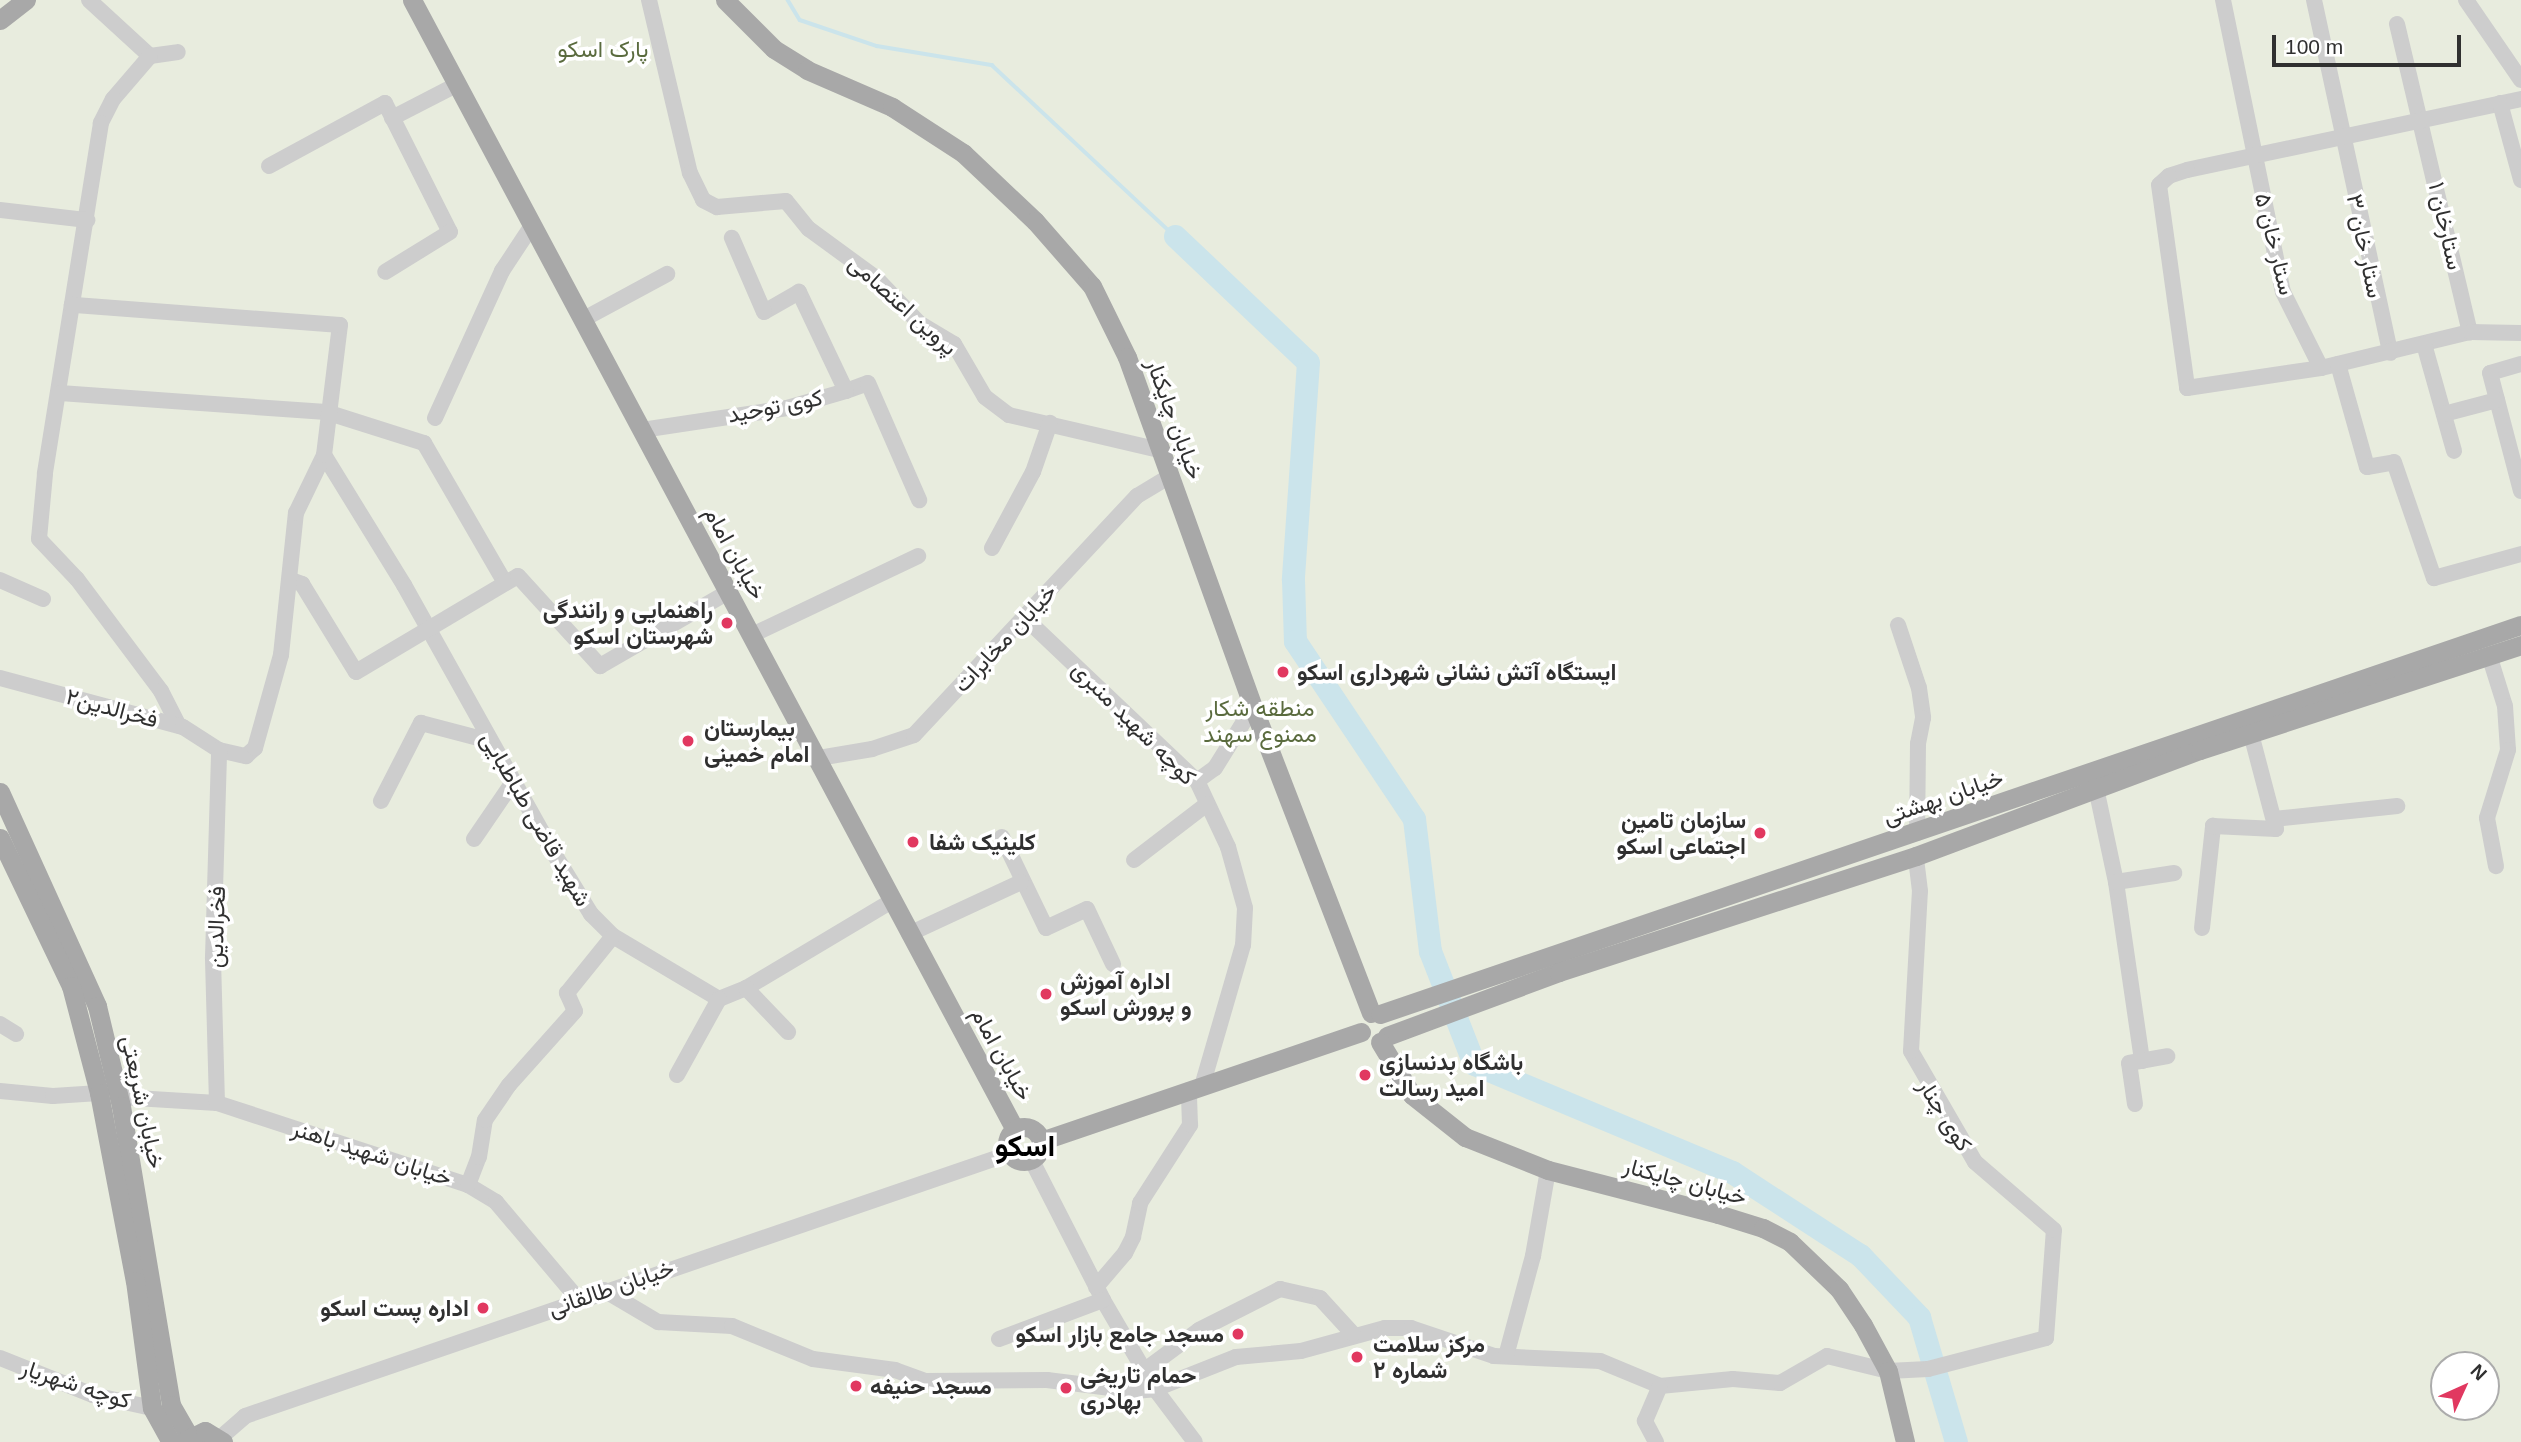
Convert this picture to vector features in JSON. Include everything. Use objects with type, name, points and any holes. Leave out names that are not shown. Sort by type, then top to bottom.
[{"type":"main road","points":[[0,20],[26,0]]},
{"type":"main road","name":"خیابان امام","points":[[412,0],[531,227],[819,758],[909,934],[1015,1130]]},
{"type":"main road","name":"خیابان چایکنار","points":[[724,0],[774,49],[807,70],[892,107],[963,153],[1035,221],[1092,286],[1127,357],[1253,707],[1375,1014]]},
{"type":"main road","name":"خیابان بهشتی","points":[[1375,1014],[1917,833],[2521,625]]},
{"type":"main road","name":"خیابان بهشتی","points":[[1383,1039],[1474,1004],[1916,856],[2096,788],[2251,734],[2521,645]]},
{"type":"main road","name":"خیابان شریعتی","points":[[0,792],[7,827],[84,970],[119,1097],[171,1405],[180,1440]]},
{"type":"main road","name":"خیابان شریعتی","points":[[0,838],[71,986],[99,1093],[135,1281],[152,1408],[180,1440]]},
{"type":"main road","points":[[1375,1014],[1389,1024],[1383,1039],[1366,1040],[1360,1032],[1363,1018],[1375,1014]]},
{"type":"main road","points":[[1041,1141],[1360,1032]]},
{"type":"main road","name":"خیابان چایکنار","points":[[1383,1039],[1412,1095],[1436,1117],[1465,1137],[1548,1170],[1718,1213],[1790,1242],[1839,1289],[1888,1371],[1905,1442]]},
{"type":"main road","points":[[1031,1128],[1041,1141],[1039,1152],[1031,1159],[1019,1160],[1010,1153],[1009,1138],[1015,1130],[1031,1128]]},
{"type":"main road","points":[[180,1440],[205,1431],[221,1440]]},
{"type":"street","points":[[89,0],[150,56]]},
{"type":"street","name":"پروین اعتصامی","points":[[649,0],[695,188],[703,200],[718,207],[786,201],[809,229],[876,278],[919,323],[954,344],[985,397],[1009,415],[1160,450]]},
{"type":"street","name":"ستار خان ۵","points":[[2223,0],[2283,292],[2321,368]]},
{"type":"street","name":"ستار خان ۳","points":[[2314,0],[2390,353]]},
{"type":"street","points":[[2466,0],[2521,80]]},
{"type":"street","name":"ستارخان ۱","points":[[2397,24],[2423,120],[2470,332]]},
{"type":"street","points":[[178,52],[150,56],[107,109],[72,304],[39,539],[77,579],[161,691],[179,726]]},
{"type":"street","points":[[392,118],[458,84]]},
{"type":"street","points":[[2521,99],[2253,156],[2169,176],[2159,185],[2187,388],[2321,368],[2470,332],[2521,333]]},
{"type":"street","points":[[269,166],[385,103],[450,232],[385,272]]},
{"type":"street","points":[[2500,103],[2521,180]]},
{"type":"street","points":[[0,210],[87,220]]},
{"type":"street","points":[[435,418],[502,271],[531,227]]},
{"type":"street","name":"کوی توحید","points":[[642,430],[787,408],[846,391],[845,382],[799,292],[764,312],[732,237]]},
{"type":"street","points":[[582,320],[667,274]]},
{"type":"street","points":[[72,304],[340,324],[326,412],[324,455],[296,513],[281,656],[255,748],[246,756],[219,750]]},
{"type":"street","points":[[2424,344],[2454,451]]},
{"type":"street","points":[[2521,363],[2490,373],[2521,491]]},
{"type":"street","points":[[2338,364],[2367,467],[2394,462],[2434,578],[2521,554]]},
{"type":"street","points":[[846,391],[868,383],[919,500]]},
{"type":"street","points":[[60,393],[326,412],[424,443],[512,580],[600,666],[729,592]]},
{"type":"street","points":[[2444,414],[2497,400]]},
{"type":"street","points":[[992,548],[1033,472],[1050,423]]},
{"type":"street","name":"شهید قاضی طباطبایی","points":[[324,455],[428,629],[513,782],[591,914],[613,936],[719,999]]},
{"type":"street","name":"خیابان مخابرات","points":[[819,758],[872,749],[914,735],[1137,496],[1169,477]]},
{"type":"street","points":[[752,635],[918,556]]},
{"type":"street","points":[[0,580],[43,599]]},
{"type":"street","points":[[290,580],[302,584],[356,672],[512,580]]},
{"type":"street","name":"کوچه شهید منبری","points":[[1024,617],[1197,781],[1228,847],[1245,908],[1243,945],[1196,1088],[1190,1125],[1140,1203],[1136,1230],[1100,1294]]},
{"type":"street","points":[[1898,625],[1919,688],[1923,718],[1918,744],[1917,833]]},
{"type":"street","points":[[2489,655],[2505,706],[2508,750],[2487,818],[2496,866]]},
{"type":"street","name":"فخرالدین۲","points":[[0,678],[179,726],[219,750]]},
{"type":"street","points":[[1197,781],[1215,768],[1253,707]]},
{"type":"street","points":[[381,801],[421,723],[491,741]]},
{"type":"street","points":[[2202,928],[2213,826],[2276,829],[2251,734]]},
{"type":"street","name":"فخرالدین","points":[[218,1103],[214,957],[219,750]]},
{"type":"street","points":[[474,839],[513,782]]},
{"type":"street","points":[[2096,788],[2116,882],[2143,1060]]},
{"type":"street","points":[[1134,860],[1208,804]]},
{"type":"street","points":[[2274,819],[2397,806]]},
{"type":"street","points":[[1002,836],[1021,882],[1045,928],[1087,909],[1113,964]]},
{"type":"street","name":"کوی چنار","points":[[1888,1371],[1928,1370],[2046,1338],[2054,1230],[1975,1162],[1911,1051],[1920,891],[1916,856]]},
{"type":"street","points":[[2116,882],[2174,873]]},
{"type":"street","points":[[909,934],[1021,882]]},
{"type":"street","points":[[677,1075],[719,999],[746,988],[892,901]]},
{"type":"street","points":[[468,1185],[479,1157],[485,1120],[509,1085],[575,1011],[567,993],[613,936]]},
{"type":"street","points":[[746,988],[788,1032]]},
{"type":"street","points":[[0,1024],[16,1034]]},
{"type":"street","points":[[2135,1104],[2129,1063],[2167,1056]]},
{"type":"street","points":[[0,1091],[53,1096],[99,1093]]},
{"type":"street","name":"خیابان شهید باهنر","points":[[119,1097],[218,1103],[468,1185],[496,1202],[578,1299]]},
{"type":"street","name":"خیابان طالقانی","points":[[221,1440],[245,1416],[604,1290],[1010,1153]]},
{"type":"street","points":[[1031,1159],[1100,1294],[1155,1389],[1195,1442]]},
{"type":"street","points":[[1506,1356],[1534,1256],[1548,1170]]},
{"type":"street","points":[[1144,1370],[1199,1330],[1280,1289],[1320,1298],[1353,1334]]},
{"type":"street","points":[[604,1290],[658,1322],[732,1326],[813,1359],[895,1370],[926,1381],[1046,1380],[1134,1391],[1155,1389],[1236,1357],[1301,1351],[1353,1334],[1411,1328],[1506,1356],[1600,1361],[1660,1386],[1733,1379],[1780,1383],[1827,1356],[1888,1371]]},
{"type":"street","points":[[999,1339],[1100,1294]]},
{"type":"street","name":"کوچه شهریار","points":[[2,1361],[93,1395],[152,1408]]},
{"type":"street","points":[[1656,1442],[1645,1421],[1660,1386]]},
{"type":"green space","name":"منطقه شکار ممنوع سهند","points":[[0,0],[2521,0],[2521,1442],[0,1442]]},
{"type":"waterway","points":[[788,0],[800,20],[877,46],[992,65],[1175,236]]},
{"type":"waterway","points":[[1175,236],[1308,362],[1293,579],[1295,641],[1414,819],[1430,951],[1474,1064],[1732,1172],[1860,1255],[1919,1317],[1956,1442]]},
{"type":"place","name":"راهنمایی و رانندگی شهرستان اسکو","points":[[727,623]]},
{"type":"place","name":"ایستگاه آتش نشانی شهرداری اسکو","points":[[1283,672]]},
{"type":"place","name":"بیمارستان امام خمینی","points":[[688,741]]},
{"type":"place","name":"سازمان تامین اجتماعی اسکو","points":[[1760,833]]},
{"type":"place","name":"کلینیک شفا","points":[[913,842]]},
{"type":"place","name":"اداره آموزش و پرورش اسکو","points":[[1046,994]]},
{"type":"place","name":"باشگاه بدنسازی امید رسالت","points":[[1365,1075]]},
{"type":"place","name":"اداره پست اسکو","points":[[483,1308]]},
{"type":"place","name":"مسجد جامع بازار اسکو","points":[[1238,1334]]},
{"type":"place","name":"مرکز سلامت شماره ۲","points":[[1357,1357]]},
{"type":"place","name":"مسجد حنیفه","points":[[856,1386]]},
{"type":"place","name":"حمام تاریخی بهادری","points":[[1066,1388]]},
{"type":"district","name":"اسکو","points":[[1025,1146]]},
{"type":"park label","name":"پارک اسکو","points":[[603,49]]}]
